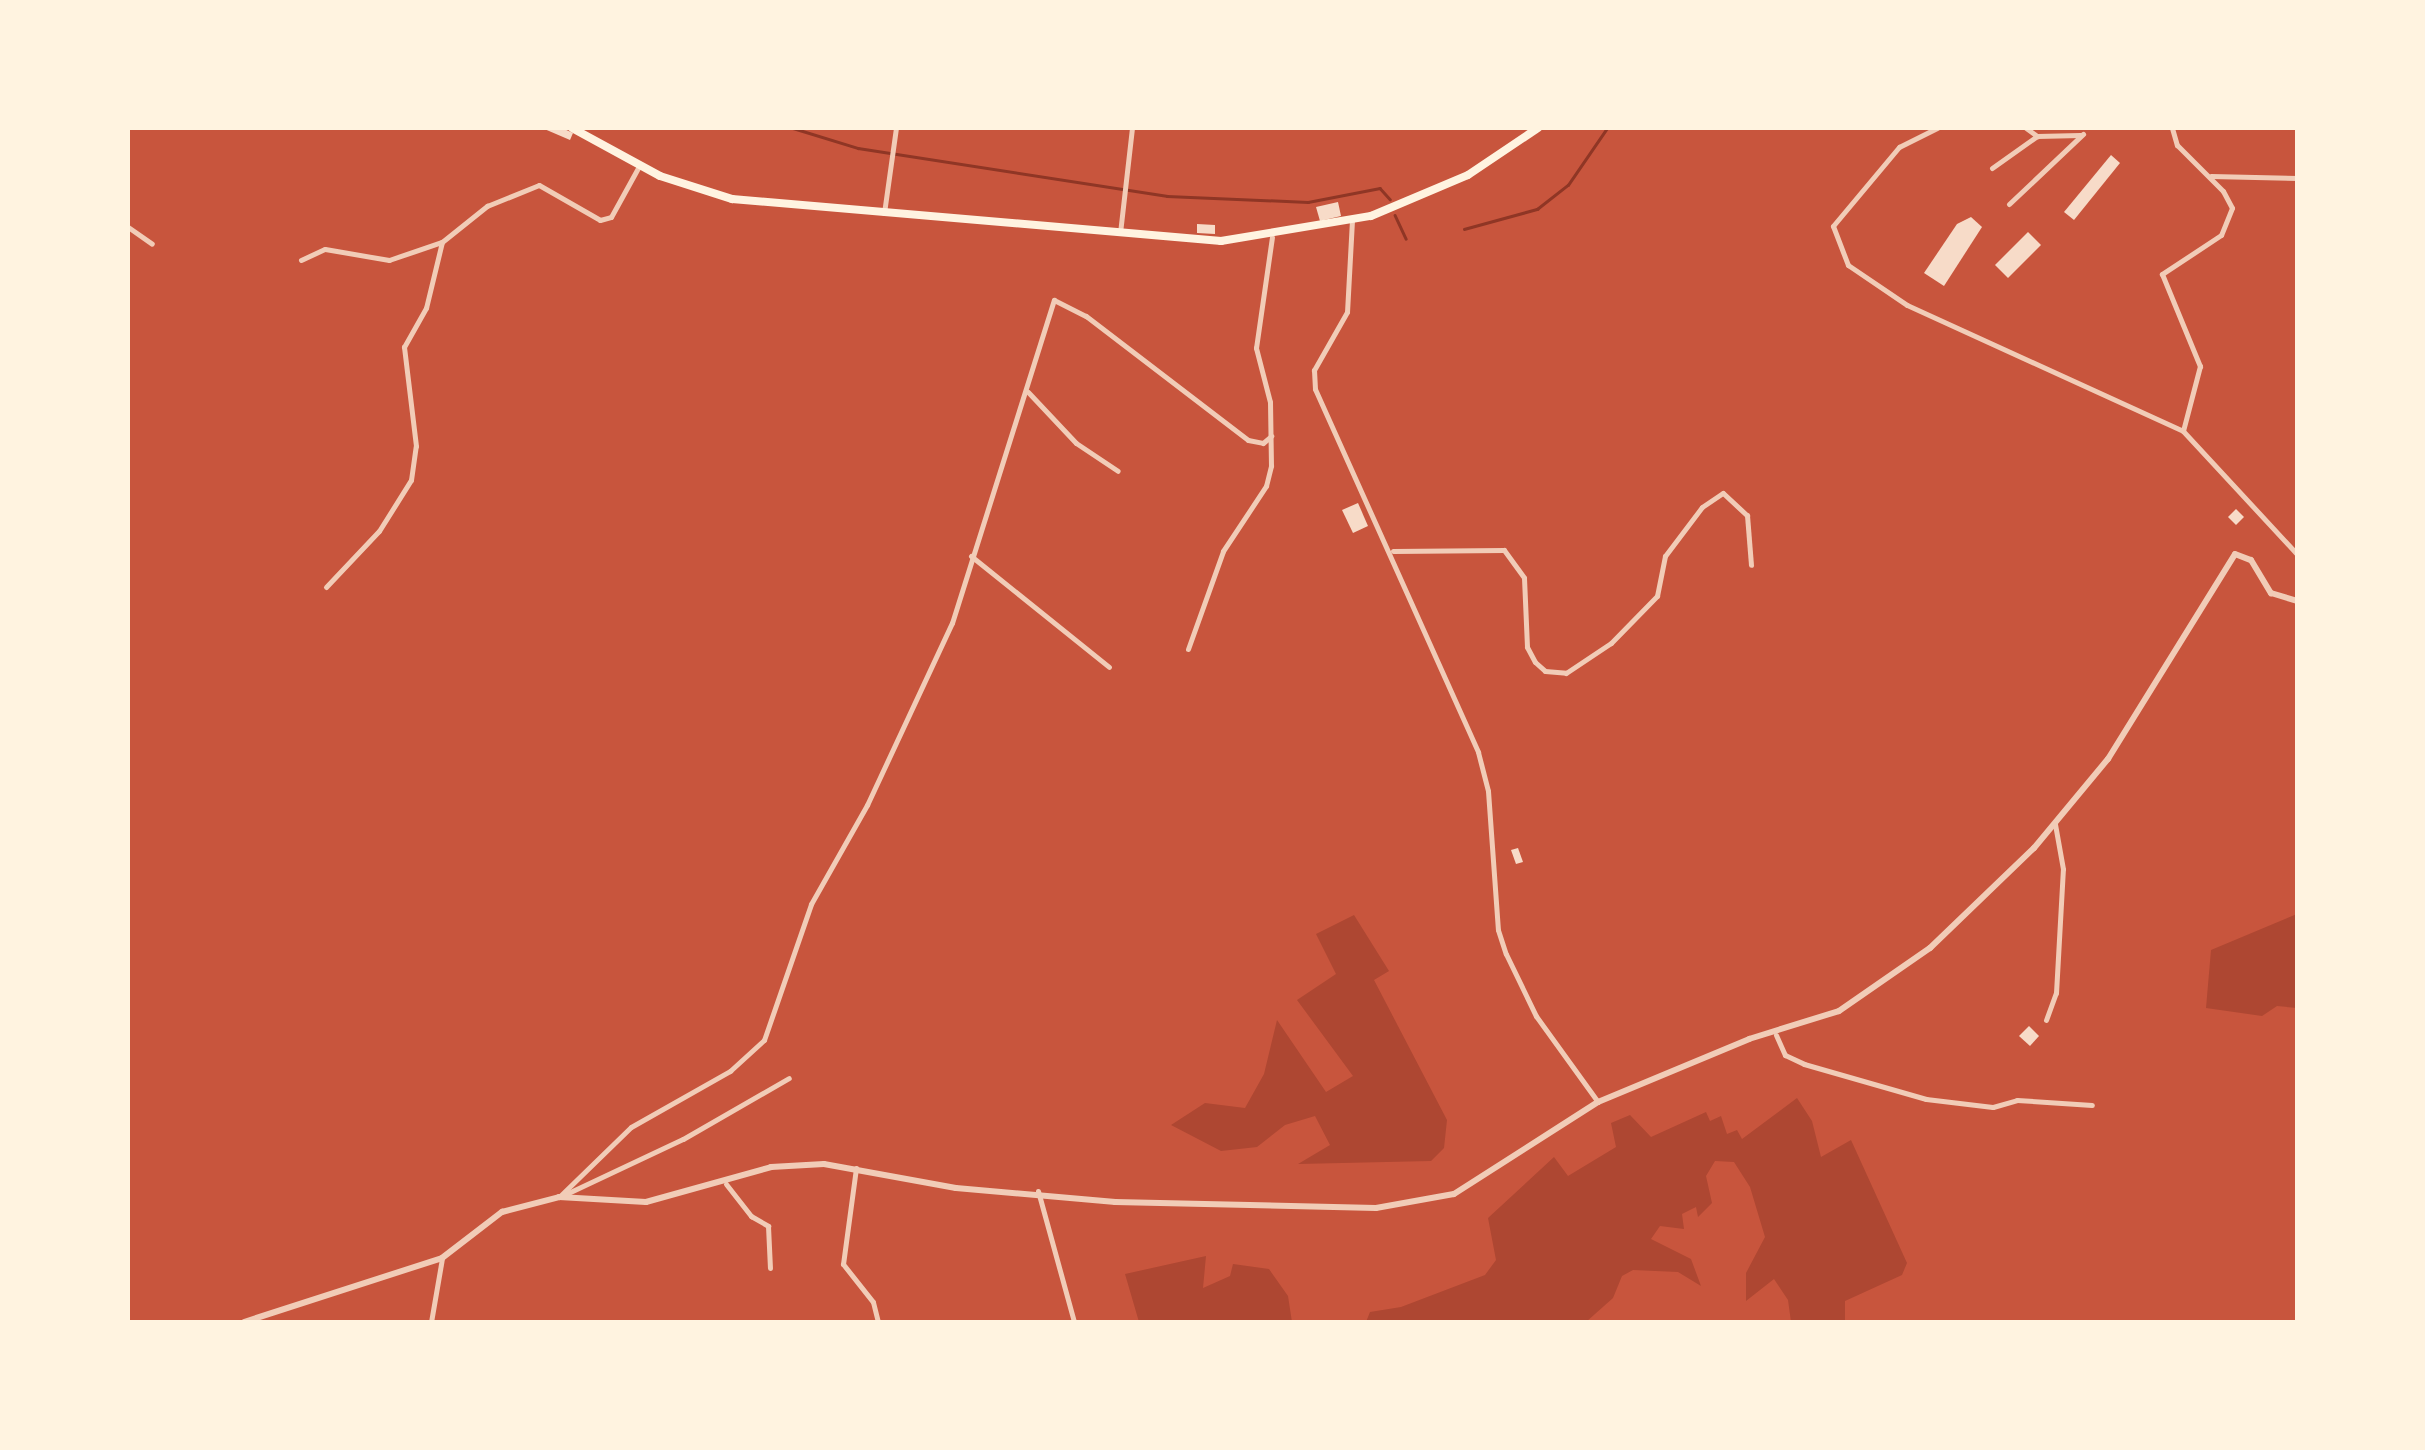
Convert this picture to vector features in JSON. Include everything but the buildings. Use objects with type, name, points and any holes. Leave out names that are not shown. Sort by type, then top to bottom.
[{"type":"main road","points":[[572,128],[639,166],[732,199],[1221,241],[1272,237],[1352,220],[1468,175],[1538,128]]},
{"type":"street","points":[[884,213],[896,128]]},
{"type":"street","points":[[1120,233],[1132,128]]},
{"type":"street","points":[[1937,128],[1899,147],[1833,226],[1848,265],[1907,306],[2184,432],[2298,555]]},
{"type":"street","points":[[2026,128],[2037,136]]},
{"type":"street","points":[[2172,128],[2177,145],[2230,202],[2228,225],[2201,252],[2162,274],[2200,366],[2184,432]]},
{"type":"street","points":[[1992,168],[2037,136],[2082,131]]},
{"type":"street","points":[[2009,204],[2082,131]]},
{"type":"street","points":[[301,260],[325,249],[389,260],[442,242],[487,206],[539,185],[600,220],[612,217],[639,166]]},
{"type":"street","points":[[2208,176],[2298,178]]},
{"type":"street","points":[[1352,220],[1347,312],[1314,370],[1315,389],[1392,551],[1478,752],[1488,791],[1498,930],[1506,954],[1536,1016],[1598,1102]]},
{"type":"street","points":[[128,228],[152,244]]},
{"type":"street","points":[[1188,649],[1222,550],[1266,486],[1270,402],[1256,348],[1272,237]]},
{"type":"street","points":[[326,587],[378,531],[411,480],[416,446],[404,347],[426,308],[442,242]]},
{"type":"street","points":[[558,1197],[631,1126],[730,1072],[764,1040],[811,904],[922,691],[952,623],[1054,300],[1086,316],[1248,440],[1262,443],[1271,436]]},
{"type":"street","points":[[1028,392],[1076,443],[1118,471]]},
{"type":"street","points":[[1392,551],[1504,550],[1524,578],[1527,647],[1534,662],[1545,672],[1566,673],[1612,643],[1657,596],[1665,556],[1702,508],[1723,493],[1748,516],[1751,565]]},
{"type":"street","points":[[558,1197],[646,1202],[726,1184],[771,1167],[856,1168],[956,1188],[1038,1191],[1114,1202],[1425,1203],[1454,1194],[1598,1102],[1749,1039],[1776,1035],[1860,1000],[1930,948],[2055,824],[2131,725],[2234,554],[2251,560],[2270,593],[2298,601]]},
{"type":"street","points":[[971,556],[1109,668]]},
{"type":"street","points":[[2046,1020],[2056,994],[2063,869],[2055,824]]},
{"type":"street","points":[[1776,1035],[1785,1054],[1804,1064],[1926,1099],[1993,1106],[2017,1100],[2092,1105]]},
{"type":"street","points":[[244,1322],[442,1258],[486,1218],[558,1197],[683,1139],[788,1078]]},
{"type":"street","points":[[856,1168],[843,1264],[873,1302],[878,1322]]},
{"type":"street","points":[[726,1184],[751,1216],[768,1226],[770,1268]]},
{"type":"street","points":[[1038,1191],[1074,1322]]},
{"type":"street","points":[[431,1322],[442,1258]]},
{"type":"shaded area","points":[[2297,914],[2297,1008],[2277,1006],[2262,1016],[2206,1008],[2211,950]]},
{"type":"shaded area","points":[[1354,915],[1389,971],[1374,980],[1447,1120],[1444,1148],[1431,1161],[1298,1164],[1330,1145],[1315,1116],[1285,1125],[1257,1147],[1221,1151],[1171,1125],[1205,1103],[1245,1108],[1264,1074],[1277,1020],[1326,1092],[1353,1076],[1297,1000],[1336,974],[1316,934]]},
{"type":"shaded area","points":[[1797,1098],[1812,1121],[1821,1157],[1851,1140],[1907,1263],[1902,1275],[1845,1301],[1845,1322],[1791,1322],[1788,1300],[1774,1279],[1746,1301],[1746,1273],[1765,1237],[1750,1187],[1734,1162],[1715,1161],[1706,1176],[1712,1203],[1698,1217],[1696,1207],[1682,1214],[1684,1229],[1660,1226],[1651,1239],[1691,1259],[1701,1286],[1678,1272],[1633,1270],[1622,1276],[1613,1298],[1586,1322],[1366,1322],[1370,1312],[1401,1307],[1485,1275],[1496,1260],[1488,1218],[1554,1157],[1568,1176],[1616,1147],[1611,1123],[1630,1115],[1651,1137],[1706,1112],[1710,1121],[1721,1116],[1727,1134],[1737,1130],[1742,1139]]},
{"type":"shaded area","points":[[1206,1256],[1203,1288],[1230,1276],[1233,1264],[1269,1269],[1288,1296],[1292,1322],[1139,1322],[1125,1274]]},
{"type":"waterway","points":[[793,128],[858,148],[1167,196],[1308,202],[1380,188],[1390,199]]},
{"type":"waterway","points":[[1464,229],[1537,209],[1568,185],[1607,128]]},
{"type":"waterway","points":[[1395,215],[1406,239]]}]
